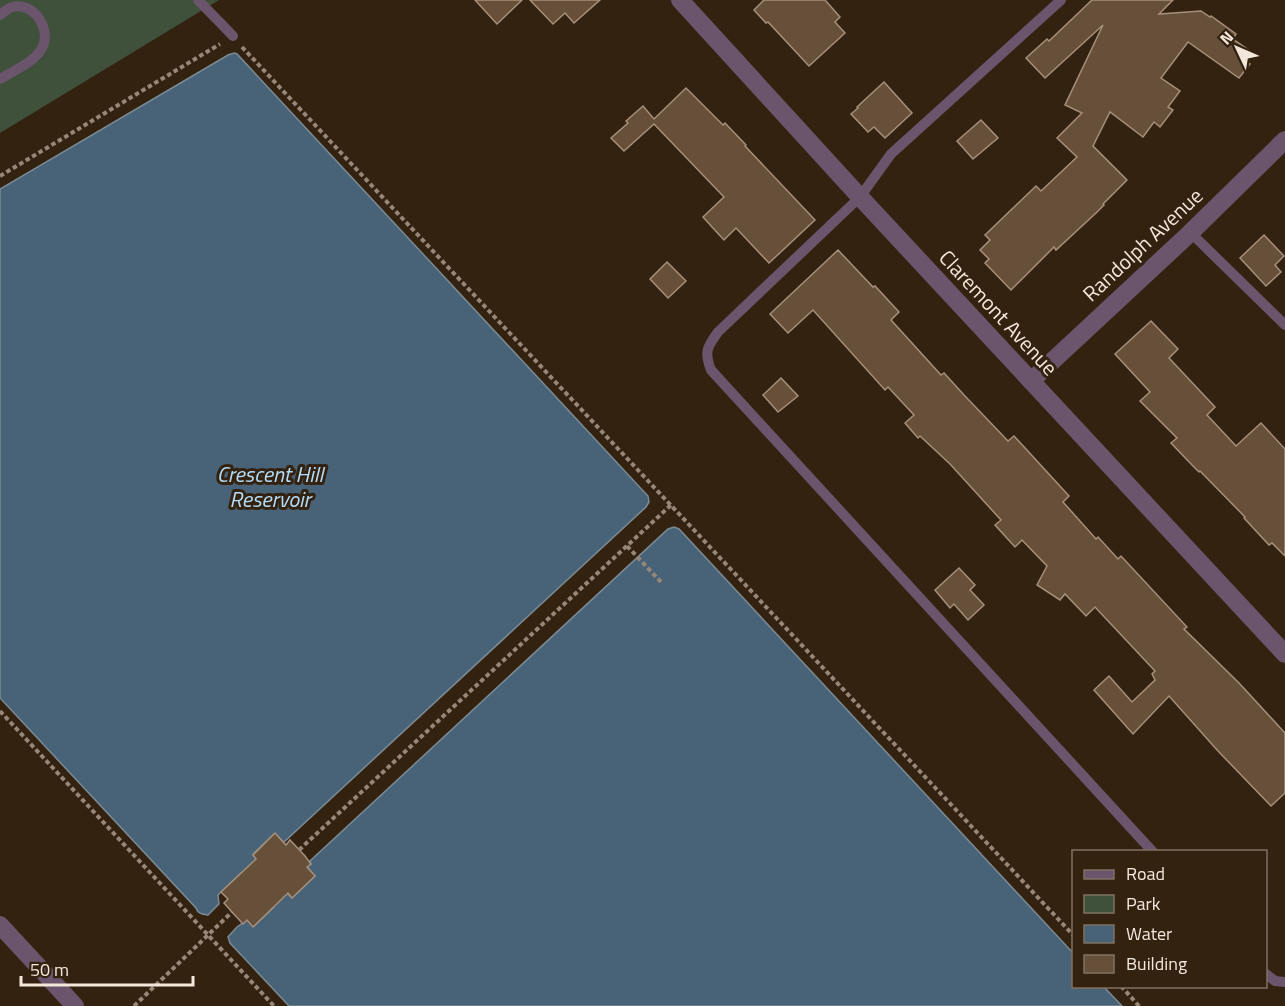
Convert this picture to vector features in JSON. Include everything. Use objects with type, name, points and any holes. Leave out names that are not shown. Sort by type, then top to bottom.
[{"type":"street","name":"Claremont Avenue","points":[[680,0],[1285,654]]},
{"type":"street","name":"Randolph Avenue","points":[[1031,381],[1191,233],[1285,140]]},
{"type":"street","points":[[0,925],[75,1006]]},
{"type":"lane","points":[[198,0],[232,36]]},
{"type":"lane","points":[[1061,0],[891,154],[860,197],[718,332],[709,344],[706,357],[711,370],[1152,850]]},
{"type":"lane","points":[[0,15],[17,3],[34,12],[43,24],[45,38],[43,46],[30,61],[0,79]]},
{"type":"lane","points":[[1191,233],[1285,325]]},
{"type":"lane","points":[[1267,975],[1275,981],[1285,982]]},
{"type":"path","points":[[0,176],[232,36],[1072,934]]},
{"type":"path","points":[[299,850],[671,505]]},
{"type":"path","points":[[627,546],[661,582]]},
{"type":"path","points":[[0,711],[274,1006]]},
{"type":"path","points":[[134,1006],[232,912]]},
{"type":"path","points":[[1121,988],[1139,1006]]},
{"type":"green space","points":[[0,0],[219,0],[0,133]]},
{"type":"water","name":"Crescent Hill Reservoir","points":[[234,53],[648,496],[649,502],[284,842],[274,834],[253,854],[259,862],[241,873],[218,895],[219,904],[208,915],[198,911],[0,698],[0,189]]},
{"type":"water","points":[[674,527],[679,529],[1072,952],[1072,988],[1105,988],[1122,1006],[289,1006],[230,943],[228,937],[247,920],[254,926],[273,908],[285,891],[292,898],[315,876],[307,867],[311,864],[310,861],[668,529]]},
{"type":"building","points":[[475,0],[522,0],[497,24]]},
{"type":"building","points":[[530,0],[600,0],[574,23],[565,13],[553,24]]},
{"type":"building","points":[[764,0],[825,0],[840,17],[835,22],[845,33],[809,66],[754,10]]},
{"type":"building","points":[[1092,0],[1173,0],[1159,14],[1201,11],[1236,34],[1233,39],[1253,53],[1247,62],[1250,64],[1239,78],[1188,42],[1161,78],[1180,91],[1168,107],[1173,110],[1160,127],[1154,122],[1143,137],[1110,112],[1093,146],[1127,180],[1096,213],[1056,250],[1054,247],[1011,290],[985,263],[989,259],[980,250],[990,240],[985,235],[1036,186],[1041,191],[1077,157],[1057,138],[1082,113],[1065,105],[1103,25],[1045,78],[1026,58],[1047,39],[1049,41]]},
{"type":"building","points":[[884,82],[912,113],[885,138],[874,127],[868,132],[851,114]]},
{"type":"building","points":[[686,88],[723,125],[725,123],[815,220],[769,263],[736,228],[724,240],[703,217],[724,197],[654,124],[624,151],[611,138],[643,106],[654,119]]},
{"type":"building","points":[[981,120],[998,138],[973,159],[957,141]]},
{"type":"building","points":[[1264,235],[1284,256],[1275,265],[1281,272],[1266,286],[1240,258]]},
{"type":"building","points":[[838,250],[899,312],[891,320],[941,375],[944,373],[1008,441],[1014,436],[1069,496],[1063,502],[1096,539],[1098,537],[1118,559],[1121,556],[1187,627],[1184,629],[1239,683],[1285,733],[1285,793],[1271,806],[1169,696],[1133,734],[1094,690],[1109,676],[1132,702],[1155,680],[1152,674],[1155,671],[1095,607],[1086,616],[1065,594],[1060,600],[1037,585],[1047,566],[1022,540],[1015,547],[995,525],[1001,520],[950,464],[920,436],[918,438],[905,423],[914,415],[888,387],[885,390],[813,310],[788,333],[770,314]]},
{"type":"building","points":[[667,262],[686,281],[668,298],[650,279]]},
{"type":"building","points":[[1151,321],[1178,349],[1169,358],[1215,407],[1207,415],[1236,446],[1261,423],[1285,449],[1285,556],[1272,543],[1269,545],[1245,517],[1171,443],[1177,438],[1140,401],[1150,392],[1115,354]]},
{"type":"building","points":[[781,378],[798,396],[778,412],[763,395]]},
{"type":"building","points":[[959,568],[975,585],[970,590],[984,605],[968,620],[954,604],[950,608],[935,590]]},
{"type":"building","points":[[275,833],[286,845],[290,840],[305,856],[311,864],[307,867],[315,876],[292,898],[288,893],[253,927],[247,920],[243,924],[232,912],[224,903],[228,899],[221,892],[256,859],[253,855]]}]
